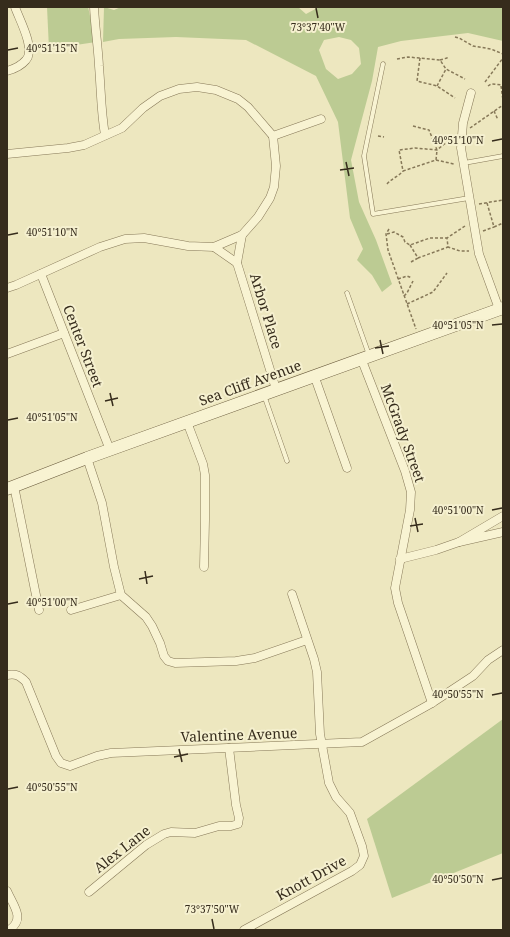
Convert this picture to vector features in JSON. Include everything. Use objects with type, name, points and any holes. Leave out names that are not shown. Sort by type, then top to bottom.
[{"type":"street","points":[[7,71],[16,68],[26,60],[30,51],[14,7]]},
{"type":"street","points":[[94,7],[95,35],[105,135]]},
{"type":"street","points":[[7,154],[84,145],[122,128],[143,108],[160,96],[179,89],[197,87],[216,90],[238,99],[248,106],[273,136],[276,166],[274,187],[270,198],[258,217],[242,235],[228,242],[214,247],[188,246],[144,238],[125,239],[100,247],[7,288]]},
{"type":"street","points":[[471,93],[463,123],[461,138],[463,163],[479,254],[501,308]]},
{"type":"street","points":[[273,136],[321,119]]},
{"type":"street","name":"Arbor Place","points":[[242,235],[237,263],[276,389]]},
{"type":"street","name":"Arbor Place","points":[[214,247],[237,263]]},
{"type":"street","name":"Center Street","points":[[41,274],[110,450]]},
{"type":"street","name":"Sea Cliff Avenue","points":[[10,487],[501,308]]},
{"type":"street","points":[[7,354],[64,333]]},
{"type":"street","name":"McGrady Street","points":[[366,357],[411,492],[410,510],[395,588],[398,603],[432,703]]},
{"type":"street","points":[[314,375],[348,468]]},
{"type":"street","points":[[187,422],[203,464],[205,475],[204,567]]},
{"type":"street","points":[[87,458],[102,503],[114,568],[121,595],[146,617],[152,626],[164,656],[168,661],[175,664],[236,661],[249,659],[307,640]]},
{"type":"street","points":[[10,487],[39,610]]},
{"type":"street","points":[[460,542],[503,516]]},
{"type":"street","points":[[400,559],[460,542],[503,532]]},
{"type":"street","points":[[292,594],[317,672],[320,734],[323,745]]},
{"type":"street","points":[[71,610],[121,595]]},
{"type":"street","name":"Valentine Avenue","points":[[7,675],[17,674],[26,682],[56,756],[61,763],[66,766],[70,766],[112,752],[323,745],[362,742],[432,703],[473,676],[488,660],[503,650]]},
{"type":"street","name":"Knott Drive","points":[[244,930],[352,871],[360,865],[364,856],[350,813],[331,789],[323,745]]},
{"type":"street","name":"Alex Lane","points":[[89,892],[146,845],[164,834],[171,832],[195,833],[219,826],[231,826],[238,824],[239,818],[229,748]]},
{"type":"street","points":[[7,891],[18,917],[14,927],[9,930]]},
{"type":"lane","points":[[383,64],[364,156],[373,214],[469,198]]},
{"type":"lane","points":[[463,163],[503,156]]},
{"type":"lane","points":[[347,293],[366,357]]},
{"type":"lane","points":[[263,394],[287,461]]},
{"type":"path","points":[[455,37],[472,46],[491,49],[503,54]]},
{"type":"path","points":[[397,59],[408,57],[440,60],[447,58],[447,56]]},
{"type":"path","points":[[420,58],[418,81],[437,86],[455,98]]},
{"type":"path","points":[[485,82],[503,58]]},
{"type":"path","points":[[440,60],[446,69],[466,79]]},
{"type":"path","points":[[437,86],[446,69]]},
{"type":"path","points":[[488,86],[491,84],[502,85],[503,100]]},
{"type":"path","points":[[470,128],[503,105]]},
{"type":"path","points":[[494,111],[498,120]]},
{"type":"path","points":[[413,126],[429,130],[437,150],[436,160]]},
{"type":"path","points":[[378,136],[384,138]]},
{"type":"path","points":[[402,171],[399,150],[415,148],[437,150],[448,140],[452,141]]},
{"type":"path","points":[[387,184],[392,179],[398,177],[402,171],[436,160],[454,164]]},
{"type":"path","points":[[479,204],[503,200]]},
{"type":"path","points":[[487,202],[494,227]]},
{"type":"path","points":[[483,231],[503,223]]},
{"type":"path","points":[[410,245],[430,238],[447,238],[465,226]]},
{"type":"path","points":[[389,229],[386,234],[388,250],[406,304],[417,330]]},
{"type":"path","points":[[386,234],[394,232],[403,237],[405,242],[410,245],[418,258]]},
{"type":"path","points":[[447,238],[448,247]]},
{"type":"path","points":[[411,262],[448,247],[460,251],[469,251]]},
{"type":"path","points":[[406,304],[433,292],[447,273]]},
{"type":"path","points":[[398,279],[408,276],[412,278]]},
{"type":"path","points":[[404,296],[413,281]]},
{"type":"green space","points":[[47,7],[88,7],[96,42],[49,49]]},
{"type":"green space","points":[[104,7],[114,10],[121,7],[298,7],[306,14],[319,7],[503,7],[503,41],[468,33],[401,41],[378,47],[372,81],[351,160],[359,202],[376,240],[392,284],[382,292],[372,275],[357,260],[363,249],[350,218],[338,122],[316,76],[246,40],[176,37],[119,39],[103,42]],"holes":[[[339,37],[351,40],[359,48],[361,64],[352,74],[338,79],[326,69],[319,50],[324,40]]]},
{"type":"green space","points":[[503,719],[503,853],[392,898],[367,819]]}]
